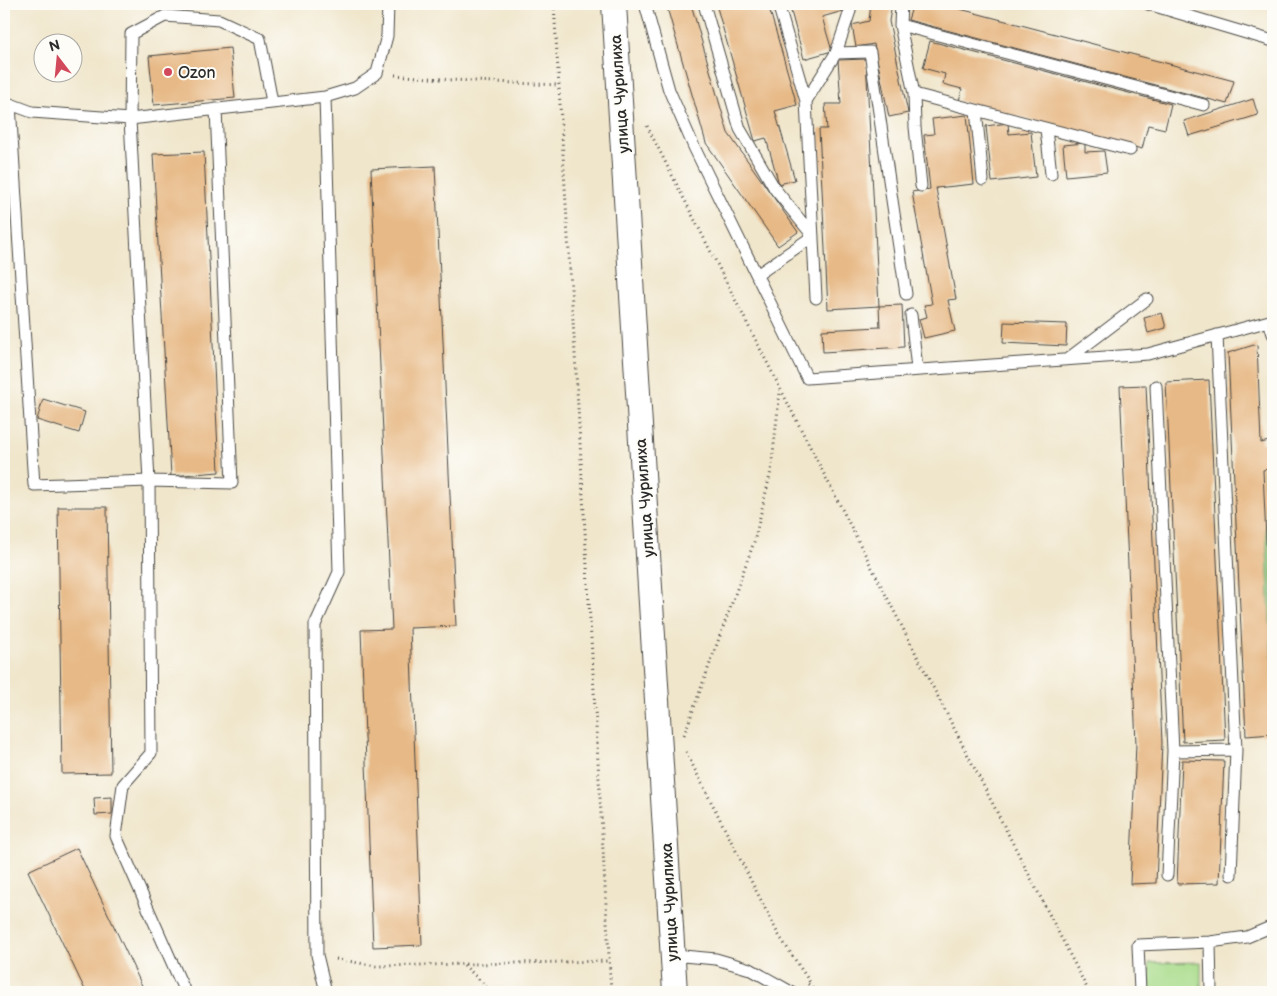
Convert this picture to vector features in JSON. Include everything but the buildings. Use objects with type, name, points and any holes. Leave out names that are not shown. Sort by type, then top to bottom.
[{"type":"street","name":"улица Чурилиха","points":[[614,4],[675,992]]},
{"type":"lane","points":[[216,109],[232,483],[149,482],[34,485],[7,103],[32,112],[130,119],[272,102],[325,97],[355,88],[376,73],[387,36],[388,4]]},
{"type":"lane","points":[[645,4],[669,90],[694,147],[807,378],[1069,358],[1148,354],[1271,321],[1273,334]]},
{"type":"lane","points":[[704,4],[740,129],[775,189],[813,236]]},
{"type":"lane","points":[[778,4],[806,101],[816,298]]},
{"type":"lane","points":[[806,101],[836,53],[850,11],[850,4]]},
{"type":"lane","points":[[901,4],[900,25],[914,94],[921,186]]},
{"type":"lane","points":[[1148,4],[1273,41]]},
{"type":"lane","points":[[185,992],[116,836],[123,785],[151,753],[149,482],[130,119],[131,34],[165,16],[220,20],[260,39],[272,102]]},
{"type":"lane","points":[[900,25],[1204,105]]},
{"type":"lane","points":[[836,53],[870,52],[906,294]]},
{"type":"lane","points":[[914,94],[1130,150]]},
{"type":"lane","points":[[325,97],[339,572],[315,625],[317,955],[326,992]]},
{"type":"lane","points":[[976,110],[983,180]]},
{"type":"lane","points":[[1046,129],[1051,174]]},
{"type":"lane","points":[[757,275],[813,236]]},
{"type":"lane","points":[[1069,358],[1147,299]]},
{"type":"lane","points":[[911,315],[918,370]]},
{"type":"lane","points":[[1217,335],[1236,750],[1230,874]]},
{"type":"lane","points":[[1156,386],[1173,751],[1168,875]]},
{"type":"lane","points":[[1173,751],[1236,750]]},
{"type":"lane","points":[[1140,992],[1138,945],[1210,942],[1247,936],[1273,926]]},
{"type":"lane","points":[[1210,942],[1211,992]]},
{"type":"lane","points":[[672,955],[716,959],[750,969],[791,992]]},
{"type":"path","points":[[554,4],[611,992]]},
{"type":"path","points":[[376,73],[452,80],[558,85]]},
{"type":"path","points":[[647,125],[780,390],[1089,992]]},
{"type":"path","points":[[681,733],[681,743],[754,542],[771,471],[780,390]]},
{"type":"path","points":[[686,751],[778,934],[812,987]]},
{"type":"path","points":[[317,955],[376,966],[610,961]]},
{"type":"path","points":[[464,964],[492,992]]},
{"type":"path","points":[[806,982],[819,992]]},
{"type":"green space","points":[[1273,468],[1273,703],[1263,470]]},
{"type":"green space","points":[[1201,962],[1201,992],[1150,992],[1149,963]]},
{"type":"place","name":"Ozon","points":[[168,72]]}]
